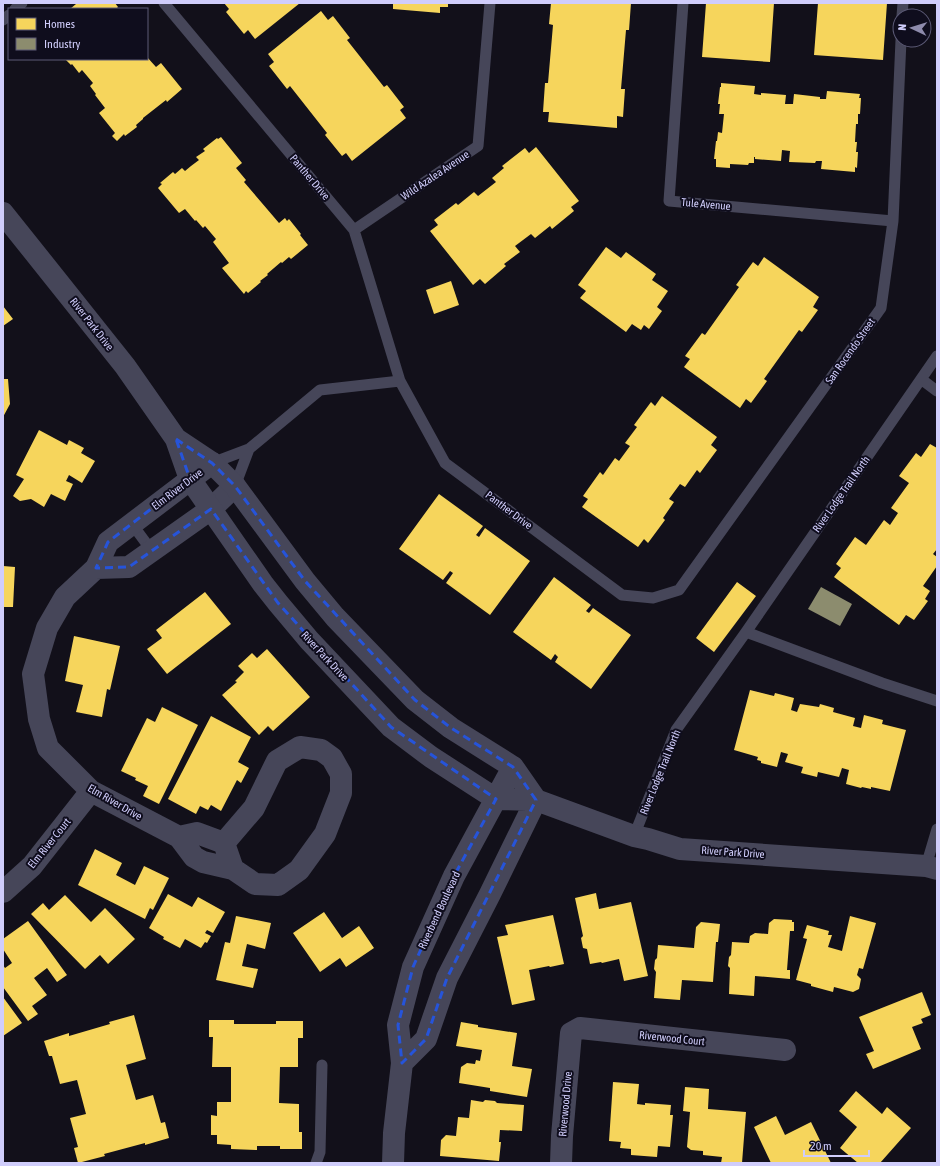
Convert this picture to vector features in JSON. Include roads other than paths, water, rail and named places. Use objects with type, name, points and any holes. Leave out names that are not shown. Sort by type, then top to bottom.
[{"type":"street","name":"River Park Drive","points":[[3,213],[125,366],[176,439],[190,479],[263,584],[309,640],[391,727],[431,757],[496,799],[536,800],[634,836],[680,849],[931,867]]},
{"type":"street","name":"River Park Drive","points":[[176,439],[212,463],[235,486],[305,581],[335,616],[415,700],[451,728],[513,767],[536,800]]},
{"type":"street","name":"Elm River Drive","points":[[212,463],[108,542],[96,568],[65,597],[47,628],[33,674],[39,719],[48,748],[91,791],[179,838],[194,857],[203,862],[233,869],[255,884],[278,885],[299,870],[325,834],[341,793],[341,774],[332,758],[321,750],[300,747],[277,761],[254,808],[224,843]]},
{"type":"street","points":[[96,568],[129,567],[211,509],[235,486]]},
{"type":"street","name":"Riverbend Boulevard","points":[[393,1163],[394,1133],[402,1063],[398,1025],[413,967],[454,876],[513,767]]},
{"type":"street","name":"Elm River Court","points":[[3,892],[32,866],[91,791]]},
{"type":"street","points":[[402,1063],[426,1039],[447,978],[536,800]]},
{"type":"street","points":[[179,838],[197,833],[224,843],[233,869]]},
{"type":"street","name":"Riverwood Court","points":[[570,1044],[571,1033],[580,1028],[785,1050]]},
{"type":"street","name":"Riverwood Drive","points":[[561,1163],[570,1044]]},
{"type":"lane","name":"Panther Drive","points":[[164,3],[354,230],[400,381],[445,463],[622,595],[653,598]]},
{"type":"lane","name":"Wild Azalea Avenue","points":[[354,230],[478,146],[490,3]]},
{"type":"lane","name":"Tule Avenue","points":[[683,3],[669,201],[893,221]]},
{"type":"lane","name":"San Rocendo Street","points":[[653,598],[680,590],[881,308],[893,221],[901,48]]},
{"type":"lane","name":"River Lodge Trail North","points":[[634,836],[676,730],[746,632],[937,356]]},
{"type":"lane","points":[[921,379],[937,391]]},
{"type":"lane","points":[[212,463],[249,449],[320,390],[400,381]]},
{"type":"lane","points":[[235,486],[249,449]]},
{"type":"lane","points":[[132,524],[152,550]]},
{"type":"lane","points":[[746,632],[882,683],[937,701]]},
{"type":"lane","points":[[931,867],[937,829]]},
{"type":"lane","points":[[316,1163],[320,1152],[322,1065]]}]
